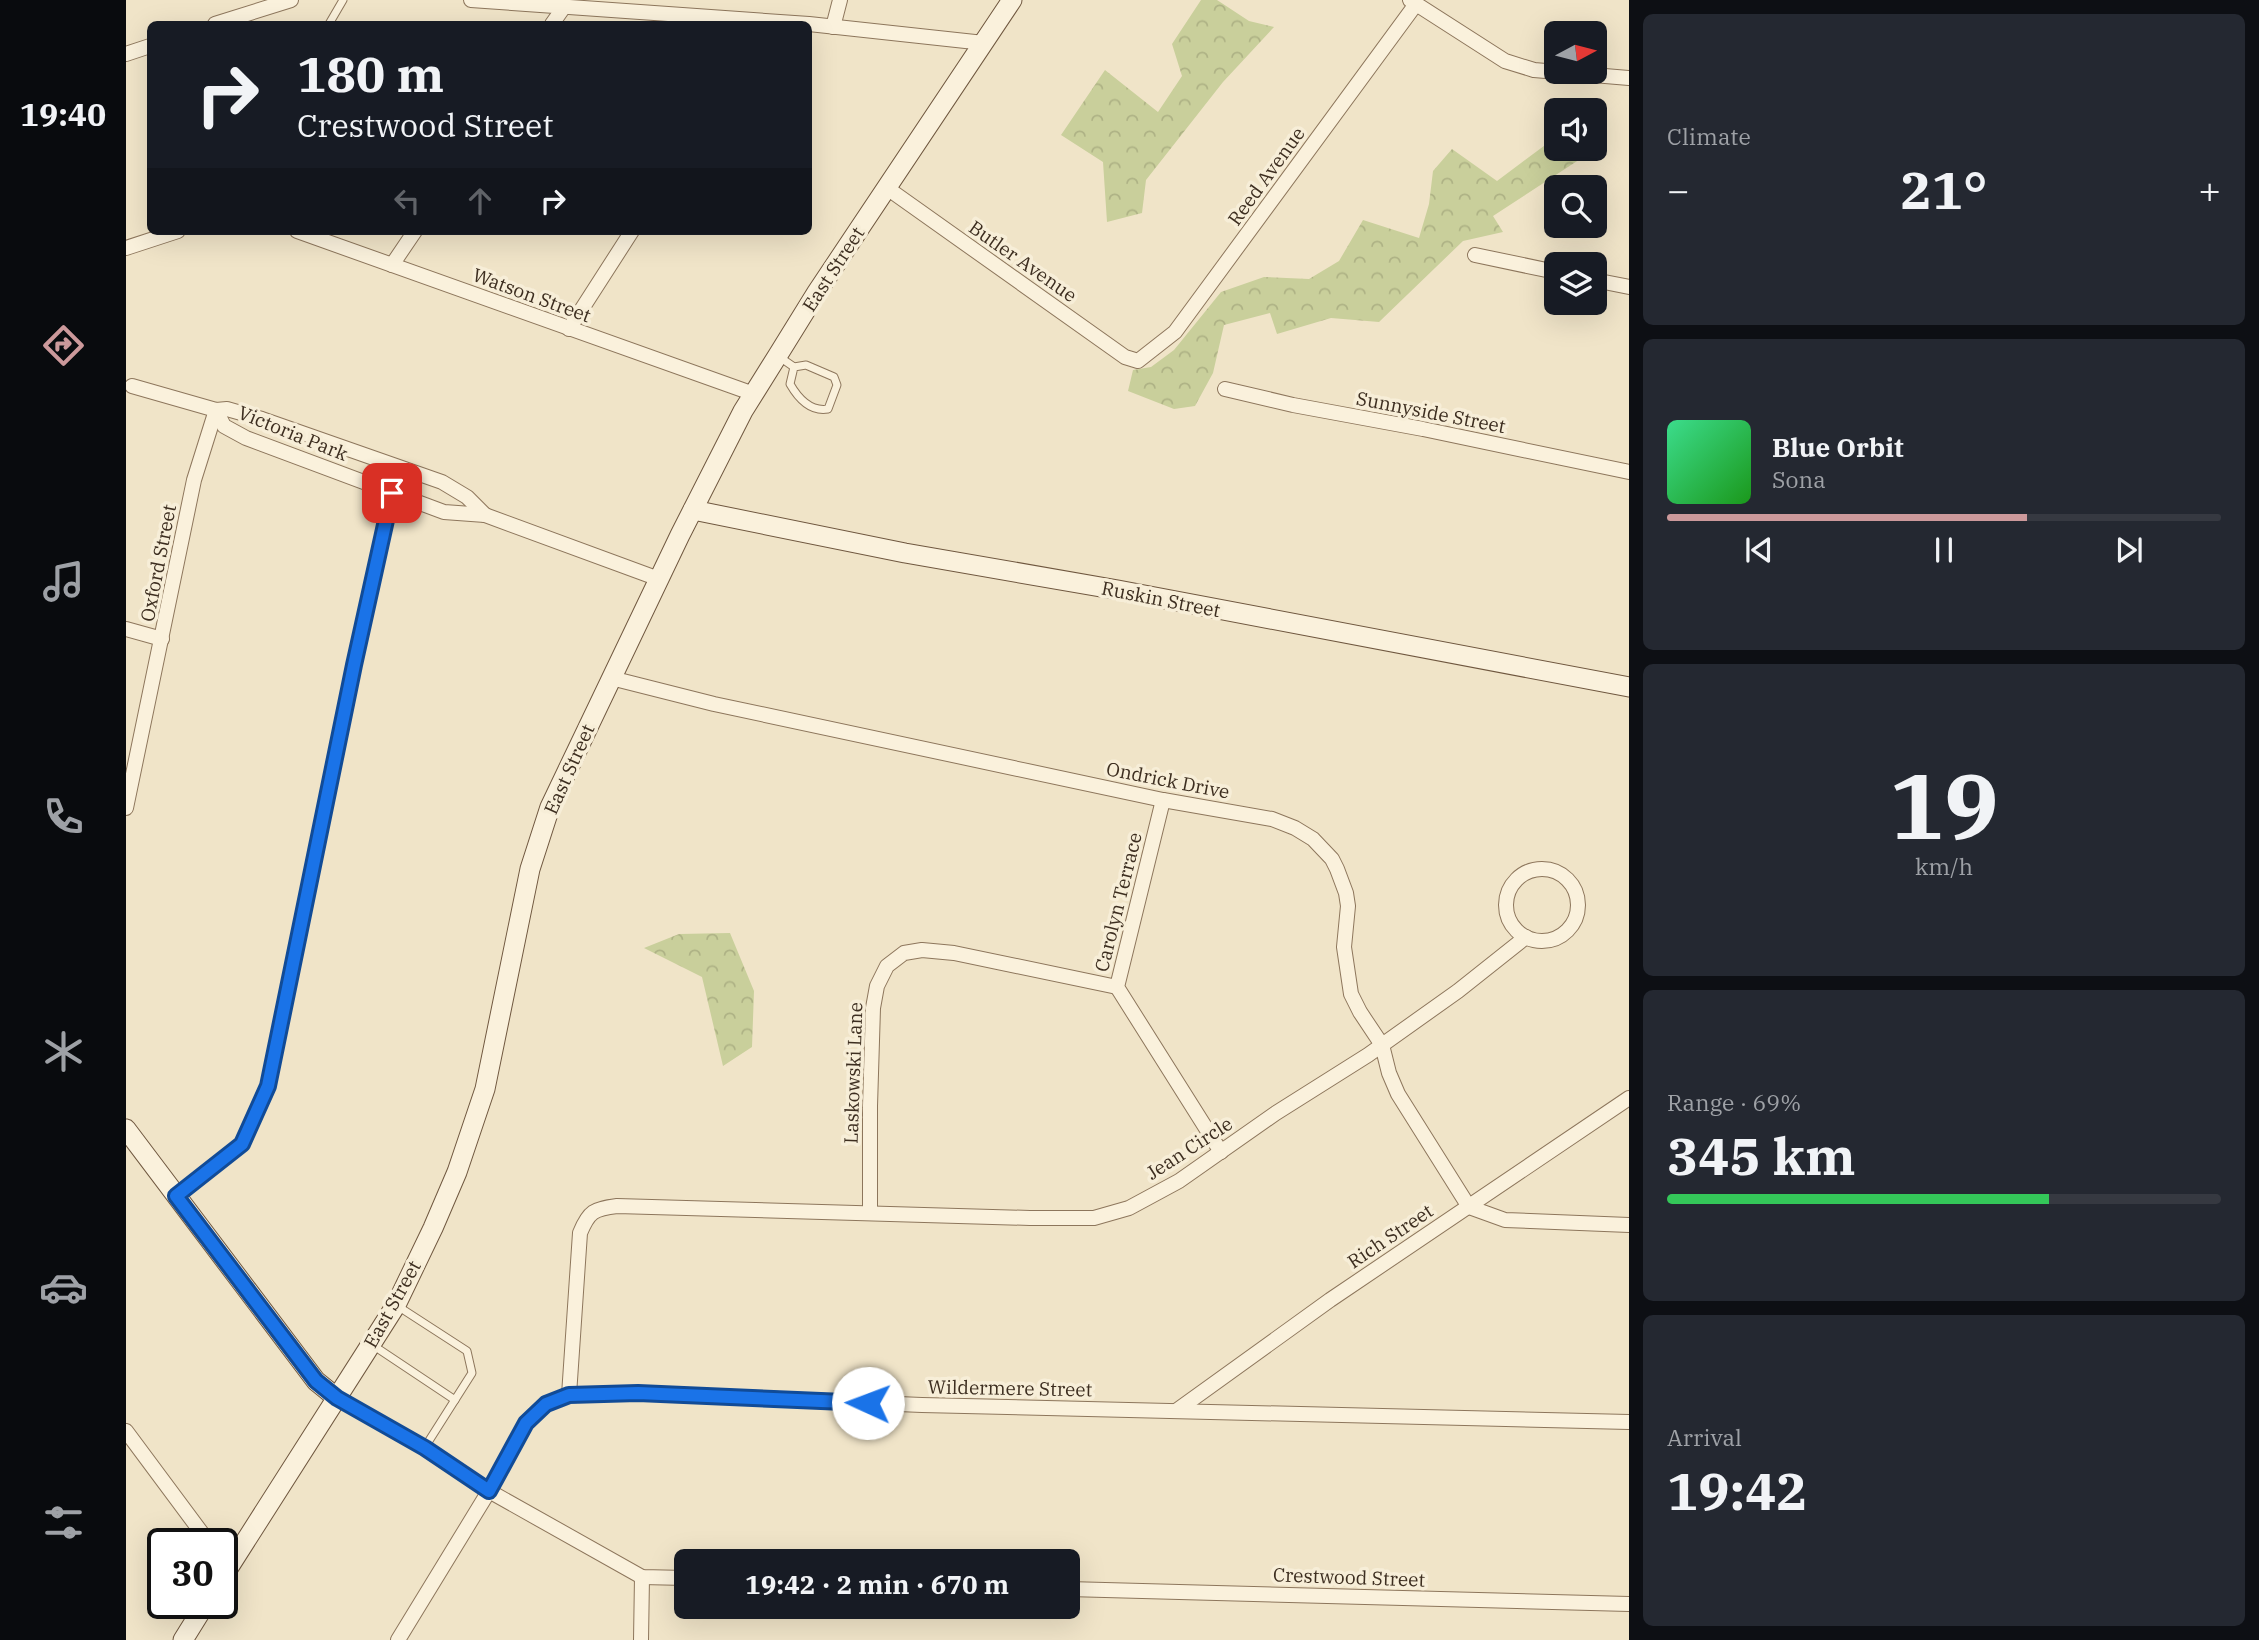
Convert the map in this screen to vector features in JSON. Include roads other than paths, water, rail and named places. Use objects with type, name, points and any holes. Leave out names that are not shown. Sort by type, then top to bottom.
[{"type":"main road","name":"East Street","points":[[238,1547],[396,1304],[433,1228],[457,1172],[485,1089],[530,869],[550,807],[693,510],[754,394],[786,361],[817,292],[1012,0]]},
{"type":"main road","name":"Ruskin Street","points":[[693,510],[905,553],[1118,590],[1629,687]]},
{"type":"main road","points":[[127,1131],[316,1381],[337,1398]]},
{"type":"main road","points":[[183,1640],[196,1619]]},
{"type":"street","points":[[224,21],[291,0]]},
{"type":"street","points":[[471,0],[564,7],[629,6],[755,21]]},
{"type":"street","points":[[834,27],[840,0]]},
{"type":"street","points":[[1413,2],[1505,61],[1534,70],[1629,78]]},
{"type":"street","name":"Reed Avenue","points":[[1138,361],[1175,332],[1413,2]]},
{"type":"street","points":[[554,21],[564,7]]},
{"type":"street","points":[[812,26],[984,43]]},
{"type":"street","points":[[126,54],[147,47]]},
{"type":"street","name":"Butler Avenue","points":[[887,188],[1125,357],[1138,361]]},
{"type":"street","points":[[126,248],[166,235]]},
{"type":"street","name":"Watson Street","points":[[308,235],[754,394]]},
{"type":"street","points":[[392,265],[412,235]]},
{"type":"street","points":[[569,329],[629,235]]},
{"type":"street","points":[[1475,256],[1544,270]]},
{"type":"street","points":[[1607,283],[1629,287]]},
{"type":"street","name":"Victoria Park","points":[[132,386],[216,410],[227,409],[262,419],[442,482],[467,496],[485,515]]},
{"type":"street","name":"Sunnyside Street","points":[[1225,389],[1629,472]]},
{"type":"street","name":"Victoria Park","points":[[216,410],[224,426],[246,438],[444,512],[485,515],[659,579]]},
{"type":"street","name":"Oxford Street","points":[[126,808],[194,481],[216,410]]},
{"type":"street","points":[[176,1196],[242,1144],[268,1086],[392,493]]},
{"type":"street","points":[[126,629],[162,639]]},
{"type":"street","name":"Ondrick Drive","points":[[611,678],[714,704],[1163,800],[1272,819],[1313,839],[1332,859],[1346,893],[1348,906],[1343,939],[1348,981],[1360,1012],[1382,1045],[1398,1094],[1469,1207]]},
{"type":"street","name":"Carolyn Terrace","points":[[1163,800],[1117,988],[1221,1152]]},
{"type":"street","points":[[1546,868],[1561,874],[1576,892],[1578,907],[1574,922],[1556,938],[1541,941],[1526,937],[1507,916],[1506,898],[1510,887],[1517,878],[1532,869],[1546,868]]},
{"type":"street","name":"Jean Circle","points":[[569,1395],[580,1233],[587,1216],[601,1208],[617,1206],[1004,1218],[1094,1218],[1129,1208],[1179,1181],[1382,1045],[1458,991],[1526,937]]},
{"type":"street","name":"Laskowski Lane","points":[[870,1213],[873,1008],[877,986],[887,966],[904,953],[922,950],[954,953],[1117,988]]},
{"type":"street","name":"Rich Street","points":[[1176,1411],[1330,1300],[1629,1098]]},
{"type":"street","points":[[1469,1207],[1505,1220],[1629,1226]]},
{"type":"street","name":"Wildermere Street","points":[[397,1640],[489,1491],[526,1423],[546,1404],[569,1395],[638,1393],[922,1405],[1629,1422]]},
{"type":"street","points":[[337,1398],[425,1448],[489,1491],[642,1577],[674,1578]]},
{"type":"street","points":[[126,1431],[199,1528]]},
{"type":"street","points":[[638,1638],[642,1577]]},
{"type":"street","name":"Crestwood Street","points":[[1080,1589],[1629,1604]]},
{"type":"lane","points":[[331,21],[343,0]]},
{"type":"lane","points":[[786,361],[806,365],[834,377],[837,385],[828,409],[820,410],[798,399],[790,384],[786,361]]},
{"type":"lane","points":[[396,1304],[467,1351],[472,1373],[425,1448]]},
{"type":"lane","points":[[371,1344],[454,1400]]}]
